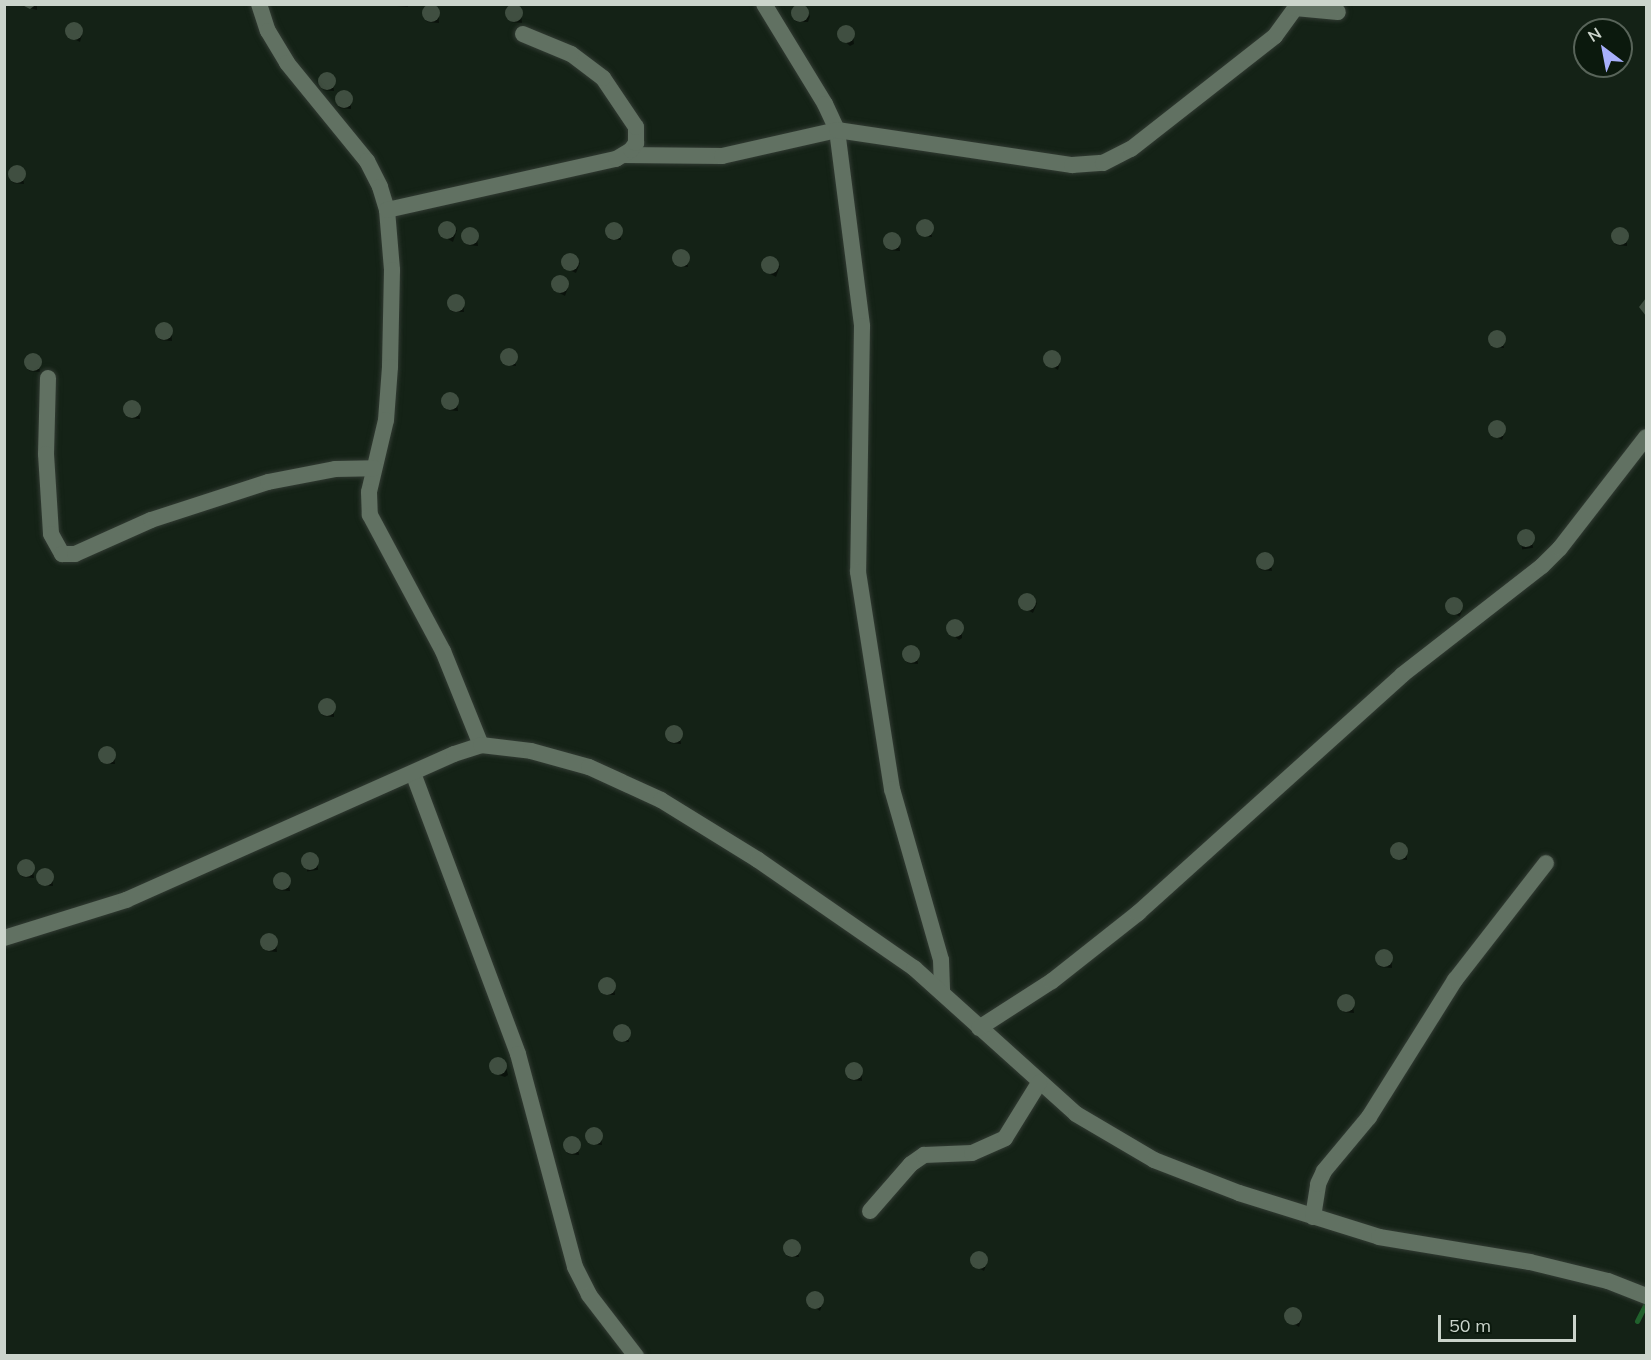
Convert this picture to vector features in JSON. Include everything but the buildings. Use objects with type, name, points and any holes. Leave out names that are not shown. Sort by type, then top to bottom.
[{"type":"street","points":[[259,4],[268,31],[287,63],[367,161],[387,210],[392,270],[390,367],[386,420],[368,502],[370,515],[438,642],[481,745]]},
{"type":"street","points":[[764,4],[820,95],[837,130],[862,326],[858,572],[892,789],[939,950],[942,992]]},
{"type":"street","points":[[387,210],[624,155],[722,156],[837,130],[1072,165],[1103,163],[1131,149],[1275,36],[1296,8],[1338,12]]},
{"type":"street","points":[[523,34],[572,54],[603,78],[636,127],[636,143],[624,155]]},
{"type":"street","points":[[48,378],[46,454],[51,534],[62,554],[75,554],[151,520],[268,482],[335,469],[374,468]]},
{"type":"street","points":[[979,1028],[1052,981],[1130,920],[1402,675],[1542,566],[1560,548],[1647,437]]},
{"type":"street","points":[[4,939],[126,900],[481,745],[563,759],[661,800],[844,919],[942,992],[1039,1083],[1109,1137],[1154,1160],[1313,1217],[1379,1237],[1530,1262],[1640,1293]]},
{"type":"street","points":[[413,773],[518,1054],[572,1258],[589,1295],[636,1356]]},
{"type":"street","points":[[1313,1217],[1315,1196],[1324,1171],[1369,1117],[1455,980],[1546,863]]},
{"type":"street","points":[[870,1211],[910,1164],[924,1155],[972,1153],[1005,1138],[1039,1083]]},
{"type":"waterway","points":[[1637,1321],[1646,1303]]}]
